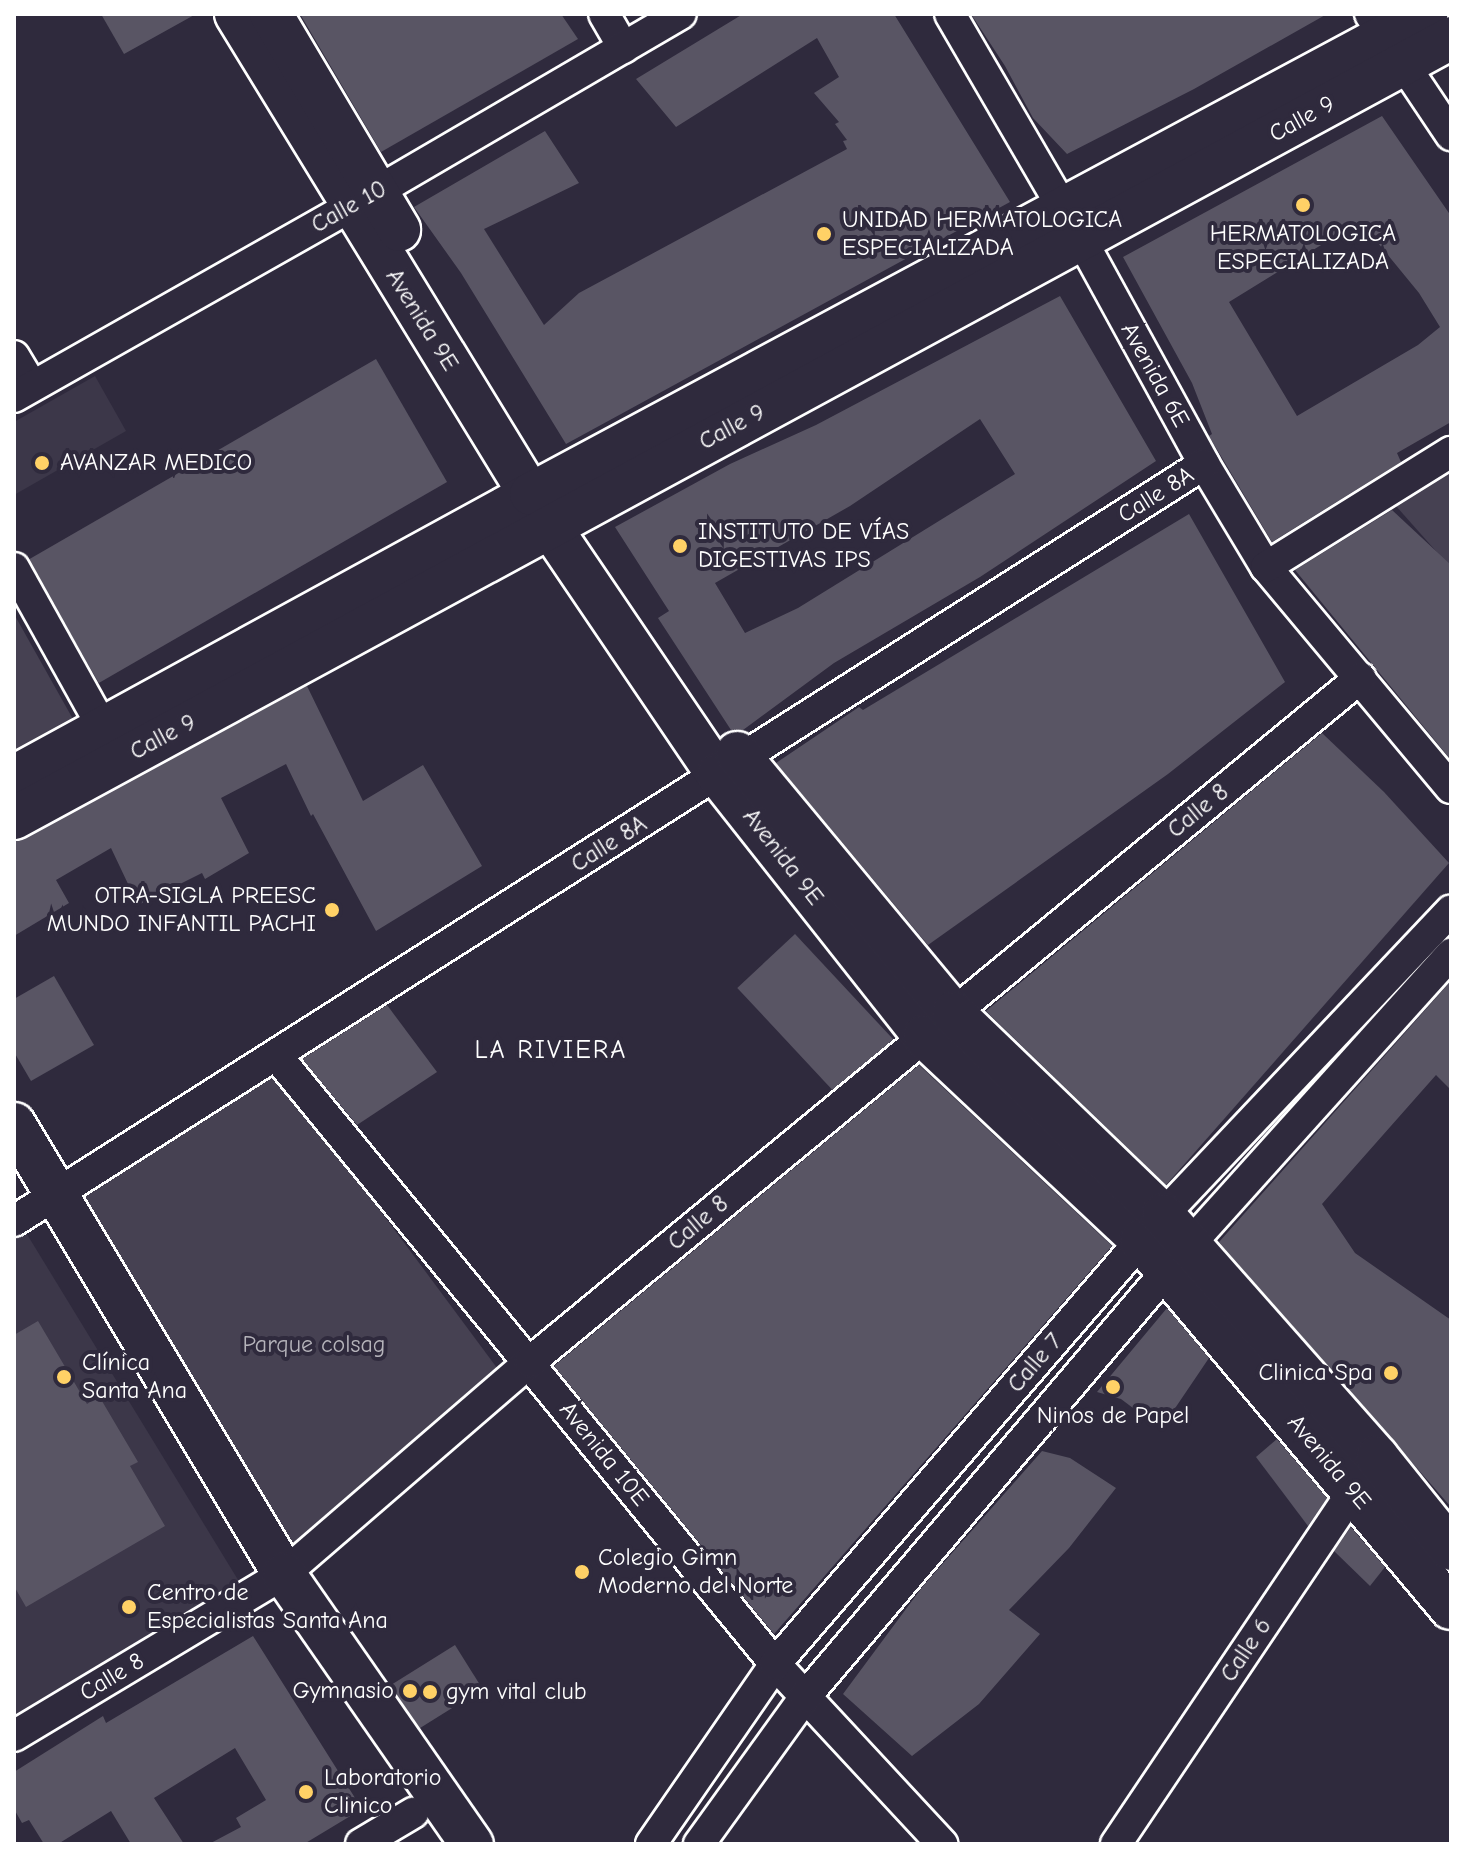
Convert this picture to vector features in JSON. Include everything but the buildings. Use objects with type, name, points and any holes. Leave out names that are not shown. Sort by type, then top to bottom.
[{"type":"street","name":"Avenida 9E","points":[[236,14],[364,199],[551,505],[730,767],[938,1024],[1165,1243],[1377,1457],[1451,1549]]},
{"type":"street","name":"Avenida 9E","points":[[271,14],[364,199]]},
{"type":"street","points":[[604,14],[624,48]]},
{"type":"street","name":"Calle 10","points":[[23,392],[364,199],[681,14]]},
{"type":"street","name":"Avenida 6E","points":[[950,14],[1072,224],[1204,464],[1266,567],[1451,788]]},
{"type":"street","name":"Calle 9","points":[[14,818],[112,744],[1072,224],[1426,14]]},
{"type":"street","points":[[1385,38],[1451,135]]},
{"type":"street","name":"Calle 9","points":[[1385,38],[1451,38]]},
{"type":"street","points":[[14,356],[23,392]]},
{"type":"street","points":[[1266,567],[1451,452]]},
{"type":"street","name":"Calle 8A","points":[[35,1208],[1204,464]]},
{"type":"street","points":[[14,568],[21,599],[112,744]]},
{"type":"street","name":"Calle 8","points":[[14,1736],[274,1580],[530,1362],[1360,678]]},
{"type":"street","name":"Calle 9","points":[[14,777],[112,744]]},
{"type":"street","name":"Calle 7","points":[[699,1844],[805,1697],[1165,1243],[1451,910]]},
{"type":"street","name":"Calle 7","points":[[651,1844],[775,1664],[1165,1243],[1451,954]]},
{"type":"street","name":"Avenida 10E","points":[[276,1055],[775,1664],[942,1844]]},
{"type":"street","points":[[14,1124],[35,1208]]},
{"type":"street","points":[[14,1173],[274,1580],[425,1828],[361,1844]]},
{"type":"street","name":"Avenida 9E","points":[[1165,1243],[1353,1490],[1451,1608]]},
{"type":"street","name":"Calle 6","points":[[1116,1844],[1377,1457]]},
{"type":"street","points":[[274,1580],[472,1844]]},
{"type":"shaded area","name":"AVANZAR MEDICO","points":[[95,376],[126,431],[14,495],[14,422]]},
{"type":"shaded area","name":"Clínica Santa Ana","points":[[25,1231],[243,1588],[14,1726],[14,1238]]},
{"type":"green space","points":[[1451,458],[1451,568],[1388,497]]},
{"type":"green space","points":[[14,614],[83,737],[14,775]]},
{"type":"green space","name":"Parque colsag","points":[[273,1066],[500,1372],[286,1557],[68,1196]]},
{"type":"place","name":"HERMATOLOGICA ESPECIALIZADA","points":[[1303,205]]},
{"type":"place","name":"UNIDAD HERMATOLOGICA ESPECIALIZADA","points":[[824,234]]},
{"type":"place","name":"AVANZAR MEDICO","points":[[42,463]]},
{"type":"place","name":"INSTITUTO DE VÍAS DIGESTIVAS IPS","points":[[680,546]]},
{"type":"place","name":"OTRA-SIGLA PREESC MUNDO INFANTIL PACHI","points":[[332,910]]},
{"type":"place","name":"Clinica Spa","points":[[1391,1373]]},
{"type":"place","name":"Clínica Santa Ana","points":[[64,1377]]},
{"type":"place","name":"Ninos de Papel","points":[[1113,1387]]},
{"type":"place","name":"Colegio Gimn Moderno del Norte","points":[[582,1572]]},
{"type":"place","name":"Centro de Especialistas Santa Ana","points":[[129,1607]]},
{"type":"place","name":"Gymnasio","points":[[410,1691]]},
{"type":"place","name":"gym vital club","points":[[430,1692]]},
{"type":"place","name":"Laboratorio Clinico","points":[[306,1792]]},
{"type":"district","name":"LA RIVIERA","points":[[551,1051]]}]
